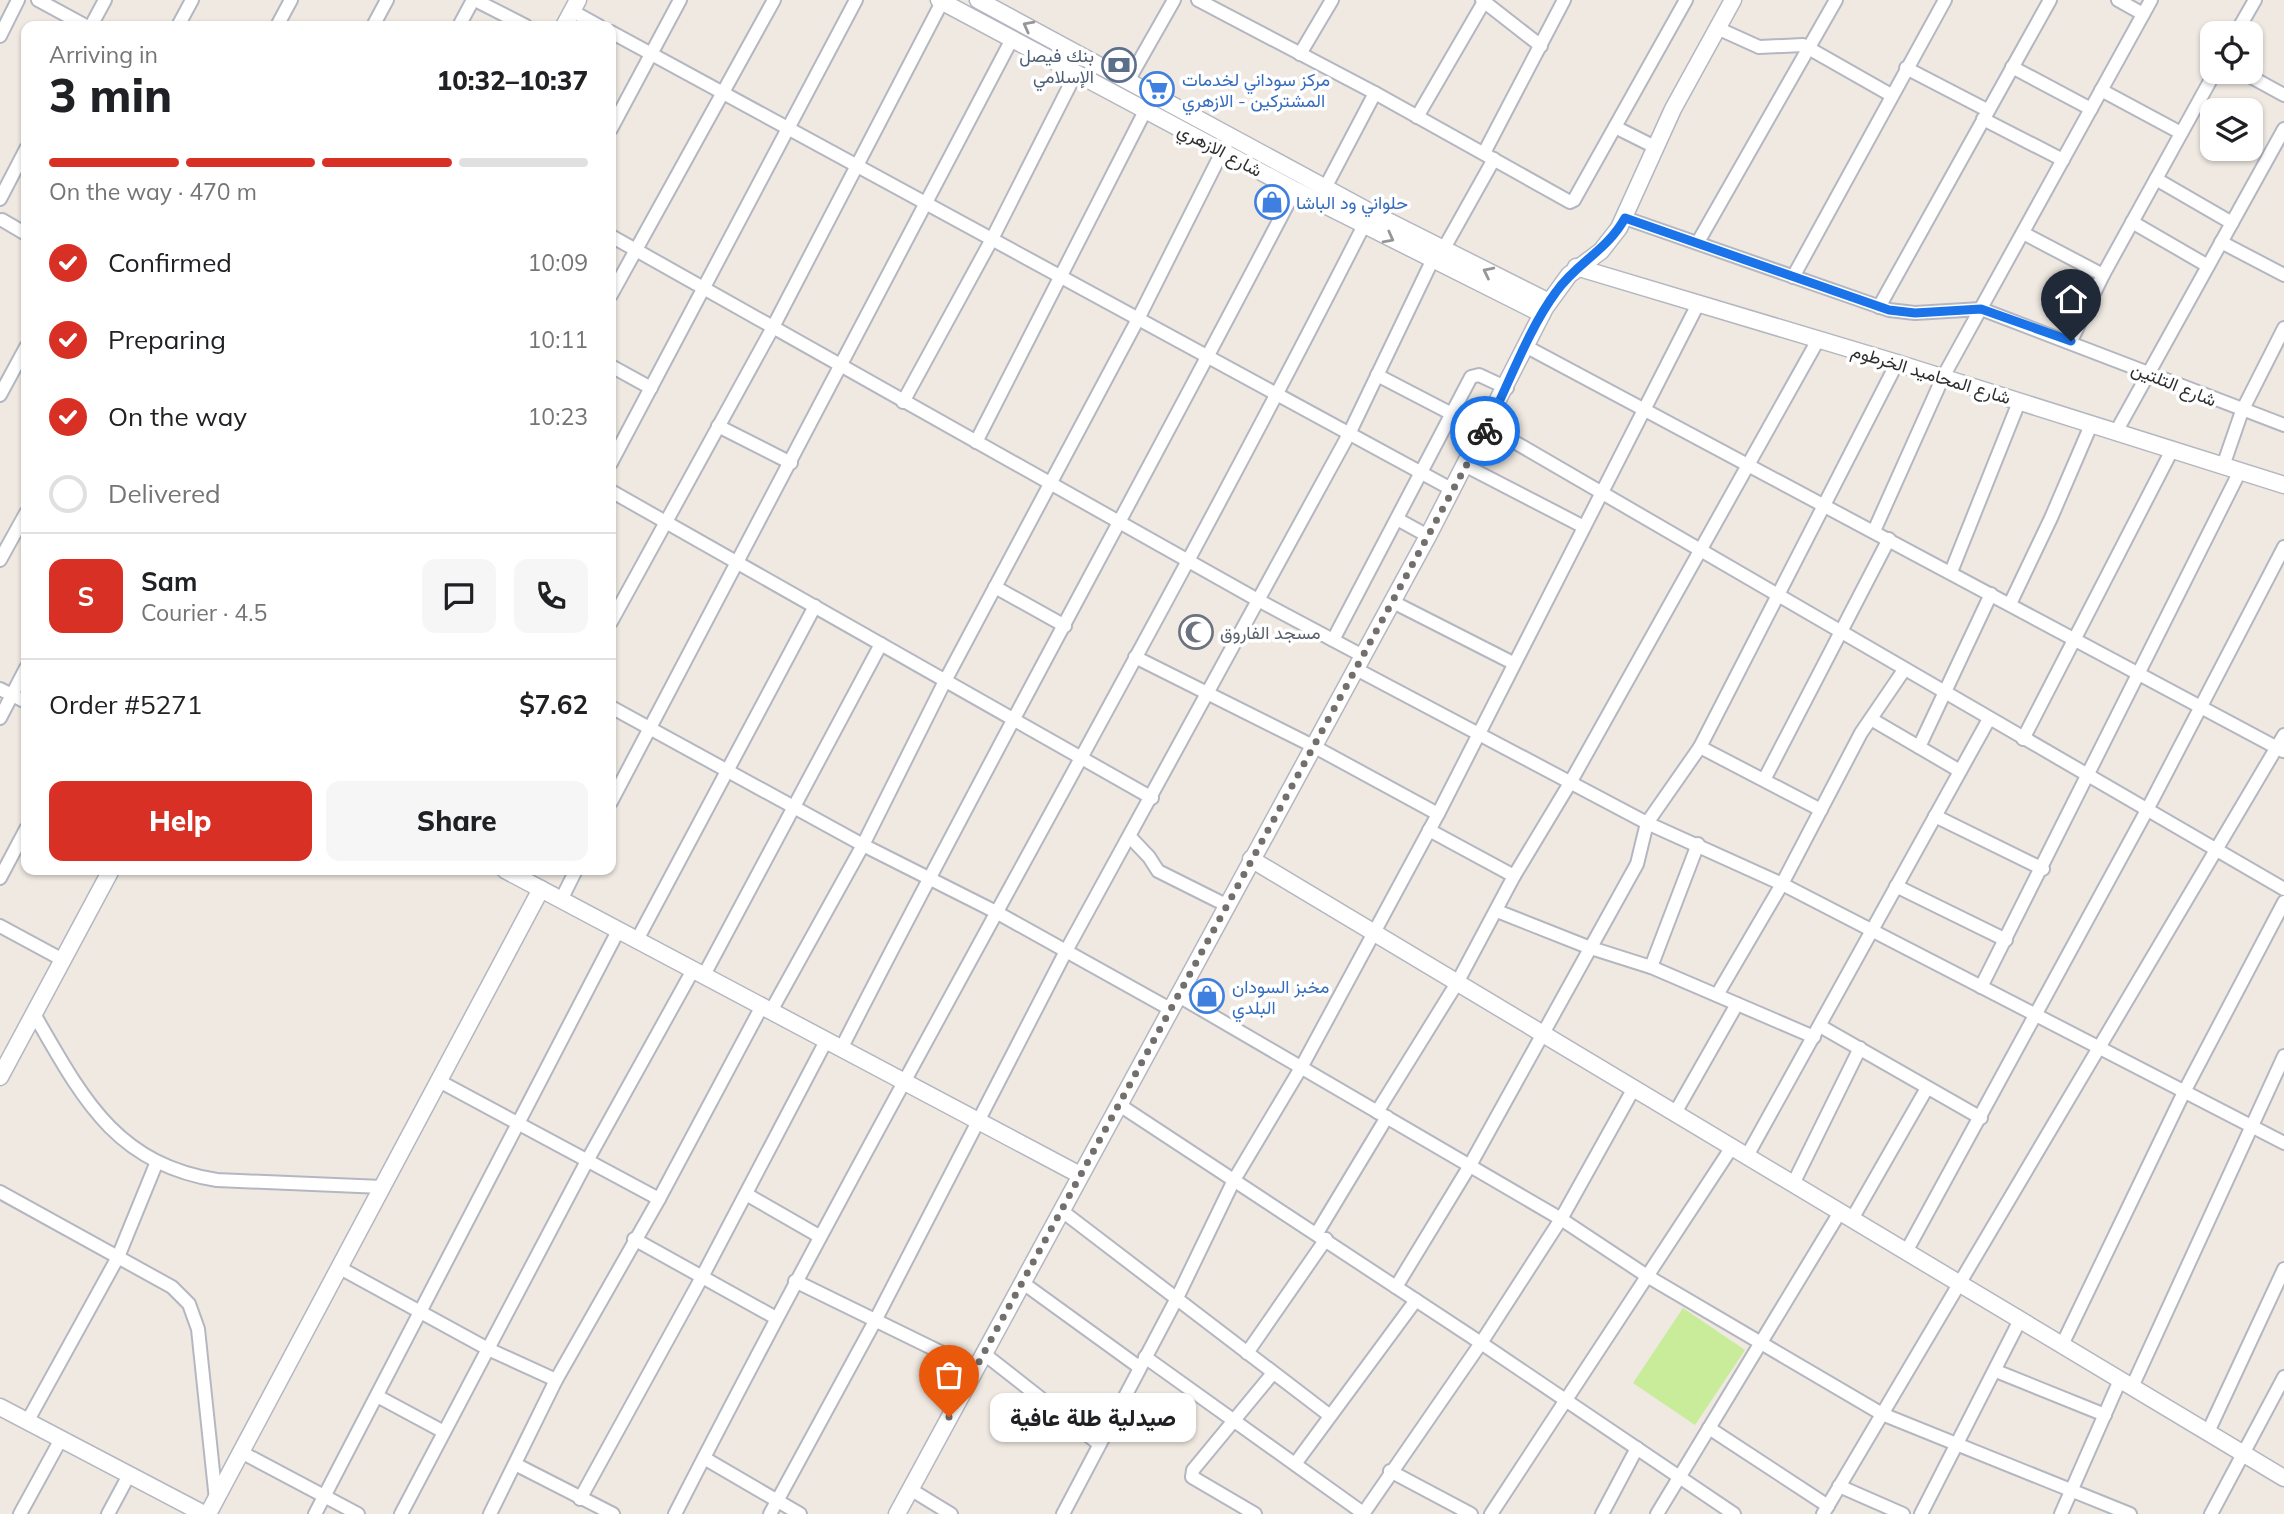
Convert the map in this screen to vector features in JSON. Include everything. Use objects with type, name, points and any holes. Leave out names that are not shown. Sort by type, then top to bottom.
[{"type":"street","points":[[0,36],[18,0]]},
{"type":"street","points":[[38,0],[79,21]]},
{"type":"street","points":[[92,21],[105,0]]},
{"type":"street","points":[[180,21],[191,0]]},
{"type":"street","points":[[280,21],[291,0]]},
{"type":"street","points":[[376,21],[387,0]]},
{"type":"street","points":[[461,21],[474,0],[516,21]]},
{"type":"street","points":[[616,120],[680,0]]},
{"type":"street","points":[[616,285],[775,0]]},
{"type":"street","points":[[616,454],[856,0]]},
{"type":"street","name":"شارع الازهري","points":[[978,0],[1230,135],[1438,256]]},
{"type":"street","points":[[1128,81],[1174,0]]},
{"type":"street","points":[[1198,0],[1375,93],[1572,202],[1686,0]]},
{"type":"street","points":[[1300,54],[1332,0]]},
{"type":"street","points":[[1417,117],[1484,0],[1541,46]]},
{"type":"street","points":[[770,1514],[876,1321],[1066,951],[1152,799],[1256,599],[1349,433],[1489,156],[1564,0]]},
{"type":"street","points":[[897,1514],[1173,1002],[1429,536],[1488,426],[1545,308],[1576,267],[1605,247],[1625,218],[1654,147],[1733,0]]},
{"type":"street","points":[[1698,242],[1836,0]]},
{"type":"street","points":[[1793,277],[1945,0]]},
{"type":"street","points":[[1879,307],[2050,0]]},
{"type":"street","points":[[2118,0],[2143,14]]},
{"type":"street","points":[[1874,531],[1943,377],[2151,0]]},
{"type":"street","points":[[2243,21],[2255,0]]},
{"type":"street","points":[[616,612],[858,167],[940,1]]},
{"type":"street","name":"شارع الازهري","points":[[940,1],[1295,190],[1364,225],[1438,256],[1545,308]]},
{"type":"street","points":[[575,6],[593,21]]},
{"type":"street","points":[[1717,28],[1759,47],[1796,43],[1891,95]]},
{"type":"street","points":[[616,36],[1453,490]]},
{"type":"street","points":[[616,792],[791,463],[923,202],[1012,38]]},
{"type":"street","points":[[2012,67],[2091,109]]},
{"type":"street","points":[[1906,68],[2063,160]]},
{"type":"street","points":[[903,402],[992,239],[1076,73]]},
{"type":"street","points":[[2071,341],[2103,275],[2208,84]]},
{"type":"street","points":[[2263,84],[2284,95]]},
{"type":"street","points":[[2101,90],[2181,133]]},
{"type":"street","points":[[1325,188],[1375,93]]},
{"type":"street","points":[[976,442],[1145,111]]},
{"type":"street","points":[[1615,127],[1654,147]]},
{"type":"street","points":[[2116,432],[2284,129]]},
{"type":"street","points":[[490,1514],[556,1380],[634,1239],[863,845],[945,681],[1138,319],[1230,135]]},
{"type":"street","points":[[0,199],[21,159]]},
{"type":"street","points":[[2156,179],[2232,223]]},
{"type":"street","points":[[580,1499],[746,1194],[834,1045],[1015,720],[1295,190]]},
{"type":"street","name":"شارع التلتين","points":[[1625,218],[1879,307],[1915,313],[1981,309],[2071,341],[2149,375],[2284,425]]},
{"type":"street","points":[[1,221],[21,231]]},
{"type":"street","points":[[2132,222],[2208,266]]},
{"type":"street","points":[[675,1514],[819,1236],[905,1083],[1278,395],[1364,225]]},
{"type":"street","points":[[2023,233],[2103,275]]},
{"type":"street","points":[[616,239],[1333,640],[1360,662],[1478,734],[1647,823],[1782,884],[2284,1143]]},
{"type":"street","points":[[2221,242],[2284,275]]},
{"type":"street","name":"شارع المحاميد الخرطوم","points":[[1576,267],[1943,377],[2239,473],[2284,485]]},
{"type":"street","points":[[1063,1514],[1177,1298],[1234,1180],[1302,1066],[1438,814],[1698,304]]},
{"type":"street","points":[[2223,466],[2242,411],[2284,328]]},
{"type":"street","points":[[1247,1353],[1321,1236],[1382,1114],[1497,911],[1514,876],[1570,783],[1818,340]]},
{"type":"street","points":[[1527,346],[2280,749]]},
{"type":"street","points":[[0,395],[21,360]]},
{"type":"street","points":[[1396,1287],[1469,1167],[1588,947],[1637,864],[1647,823],[1700,747],[1897,363]]},
{"type":"street","points":[[616,369],[651,388]]},
{"type":"street","points":[[1377,375],[1452,414]]},
{"type":"street","points":[[1333,640],[1473,375],[1479,375],[1507,388]]},
{"type":"street","points":[[1951,572],[2019,402]]},
{"type":"street","points":[[2010,604],[2051,519],[2091,425]]},
{"type":"street","points":[[718,426],[791,463]]},
{"type":"street","points":[[1488,426],[1840,634],[2284,889]]},
{"type":"street","points":[[2023,739],[2172,450]]},
{"type":"street","points":[[1466,466],[1584,527]]},
{"type":"street","points":[[1981,987],[2043,869],[2137,674],[2239,473]]},
{"type":"street","points":[[616,494],[1081,756],[1152,799]]},
{"type":"street","points":[[1397,519],[1429,536]]},
{"type":"street","points":[[0,560],[21,522]]},
{"type":"street","points":[[1764,780],[1889,539]]},
{"type":"street","points":[[1906,1252],[2147,810],[2284,547]]},
{"type":"street","points":[[995,587],[1065,626]]},
{"type":"street","points":[[1919,747],[1991,594]]},
{"type":"street","points":[[1393,602],[1513,663]]},
{"type":"street","points":[[638,940],[814,606]]},
{"type":"street","points":[[401,1514],[587,1161],[794,808],[881,644]]},
{"type":"street","points":[[1135,657],[1206,695],[1314,746],[1438,814]]},
{"type":"street","points":[[1717,995],[1782,884],[1871,719],[1904,670]]},
{"type":"street","points":[[0,718],[6,692],[21,674]]},
{"type":"street","points":[[616,710],[725,771],[1066,951],[1302,1066],[1561,1219],[1647,1276],[1882,1414],[2130,1514]]},
{"type":"street","points":[[1871,719],[1961,771]]},
{"type":"street","points":[[1747,1156],[1989,719]]},
{"type":"street","points":[[1709,1428],[1825,1510],[2215,850],[2280,749],[2284,735]]},
{"type":"street","points":[[1700,747],[1821,810]]},
{"type":"street","points":[[1936,816],[2043,869]]},
{"type":"street","points":[[1429,830],[1514,876]]},
{"type":"street","points":[[1130,837],[1149,857],[1157,871],[1226,905]]},
{"type":"street","points":[[0,878],[21,838]]},
{"type":"street","points":[[1651,967],[1698,844]]},
{"type":"street","points":[[1251,859],[2284,1478]]},
{"type":"street","points":[[0,1077],[108,875]]},
{"type":"street","points":[[514,875],[1080,1175]]},
{"type":"street","points":[[561,900],[574,875]]},
{"type":"street","points":[[1896,886],[2006,940]]},
{"type":"street","points":[[209,1509],[541,889]]},
{"type":"street","points":[[2062,1345],[2184,1092],[2284,902]]},
{"type":"street","points":[[1497,911],[1588,947],[1651,967],[1737,1004],[1860,1048],[1981,1118]]},
{"type":"street","points":[[0,926],[63,960]]},
{"type":"street","points":[[315,1514],[618,931]]},
{"type":"street","points":[[1675,1113],[1737,1004]]},
{"type":"street","points":[[34,1014],[65,1068],[101,1117],[120,1140],[156,1164],[191,1176],[217,1180],[382,1187]]},
{"type":"street","points":[[1793,1184],[1860,1048]]},
{"type":"street","points":[[2061,1514],[2105,1415],[2126,1384],[2284,1056]]},
{"type":"street","points":[[439,1081],[659,1199]]},
{"type":"street","points":[[1023,1283],[1236,1420],[1363,1514],[1390,1471],[1481,1343],[1561,1219],[1634,1088]]},
{"type":"street","points":[[1657,1514],[1760,1343],[1927,1088]]},
{"type":"street","points":[[1118,1104],[1321,1236],[1734,1514]]},
{"type":"street","points":[[1491,1514],[1563,1400],[1732,1147]]},
{"type":"street","points":[[27,1422],[118,1257],[156,1164]]},
{"type":"street","points":[[0,1192],[172,1287],[190,1304],[198,1329],[209,1509]]},
{"type":"street","points":[[746,1194],[819,1236]]},
{"type":"street","points":[[1062,1210],[1329,1415]]},
{"type":"street","points":[[634,1239],[776,1318]]},
{"type":"street","points":[[340,1268],[488,1349],[556,1380]]},
{"type":"street","points":[[2208,1432],[2278,1297],[2284,1269]]},
{"type":"street","points":[[795,1281],[975,1369]]},
{"type":"street","points":[[1295,1464],[1416,1300]]},
{"type":"street","points":[[1921,1514],[2020,1320]]},
{"type":"street","points":[[984,1353],[1099,1444]]},
{"type":"street","points":[[1996,1371],[2105,1415]]},
{"type":"street","points":[[1255,1514],[1192,1477],[1193,1470],[1273,1373]]},
{"type":"street","points":[[2211,1514],[2245,1455],[2284,1377]]},
{"type":"street","points":[[377,1396],[444,1432]]},
{"type":"street","points":[[0,1407],[129,1475],[209,1509]]},
{"type":"street","points":[[20,1514],[61,1439]]},
{"type":"street","points":[[1602,1514],[1637,1448]]},
{"type":"street","points":[[241,1452],[358,1514]]},
{"type":"street","points":[[704,1458],[800,1514]]},
{"type":"street","points":[[514,1464],[580,1499],[592,1509],[613,1514]]},
{"type":"street","points":[[1390,1471],[1450,1509],[1471,1514]]},
{"type":"street","points":[[108,1514],[129,1475]]},
{"type":"street","points":[[1839,1486],[1903,1514]]},
{"type":"street","points":[[910,1489],[951,1514]]},
{"type":"green space","points":[[1683,1308],[1745,1350],[1695,1425],[1633,1383]]},
{"type":"way so far","points":[[949,1417],[1485,431]]},
{"type":"place","name":"بنك فيصل الإسلامي","points":[[1119,65]]},
{"type":"place","name":"مركز سوداني لخدمات المشتركين - الازهري","points":[[1157,89]]},
{"type":"place","name":"حلواني ود الباشا","points":[[1272,202]]},
{"type":"place","name":"مسجد الفاروق","points":[[1196,632]]},
{"type":"place","name":"مخبز السودان البلدي","points":[[1207,996]]},
{"type":"place","name":"صيدلية طلة عافية","points":[[949,1417]]},
{"type":"route","points":[[1485,431],[1549,302],[1576,267],[1605,247],[1625,218],[1889,310],[1915,313],[1981,309],[2071,341]]}]
